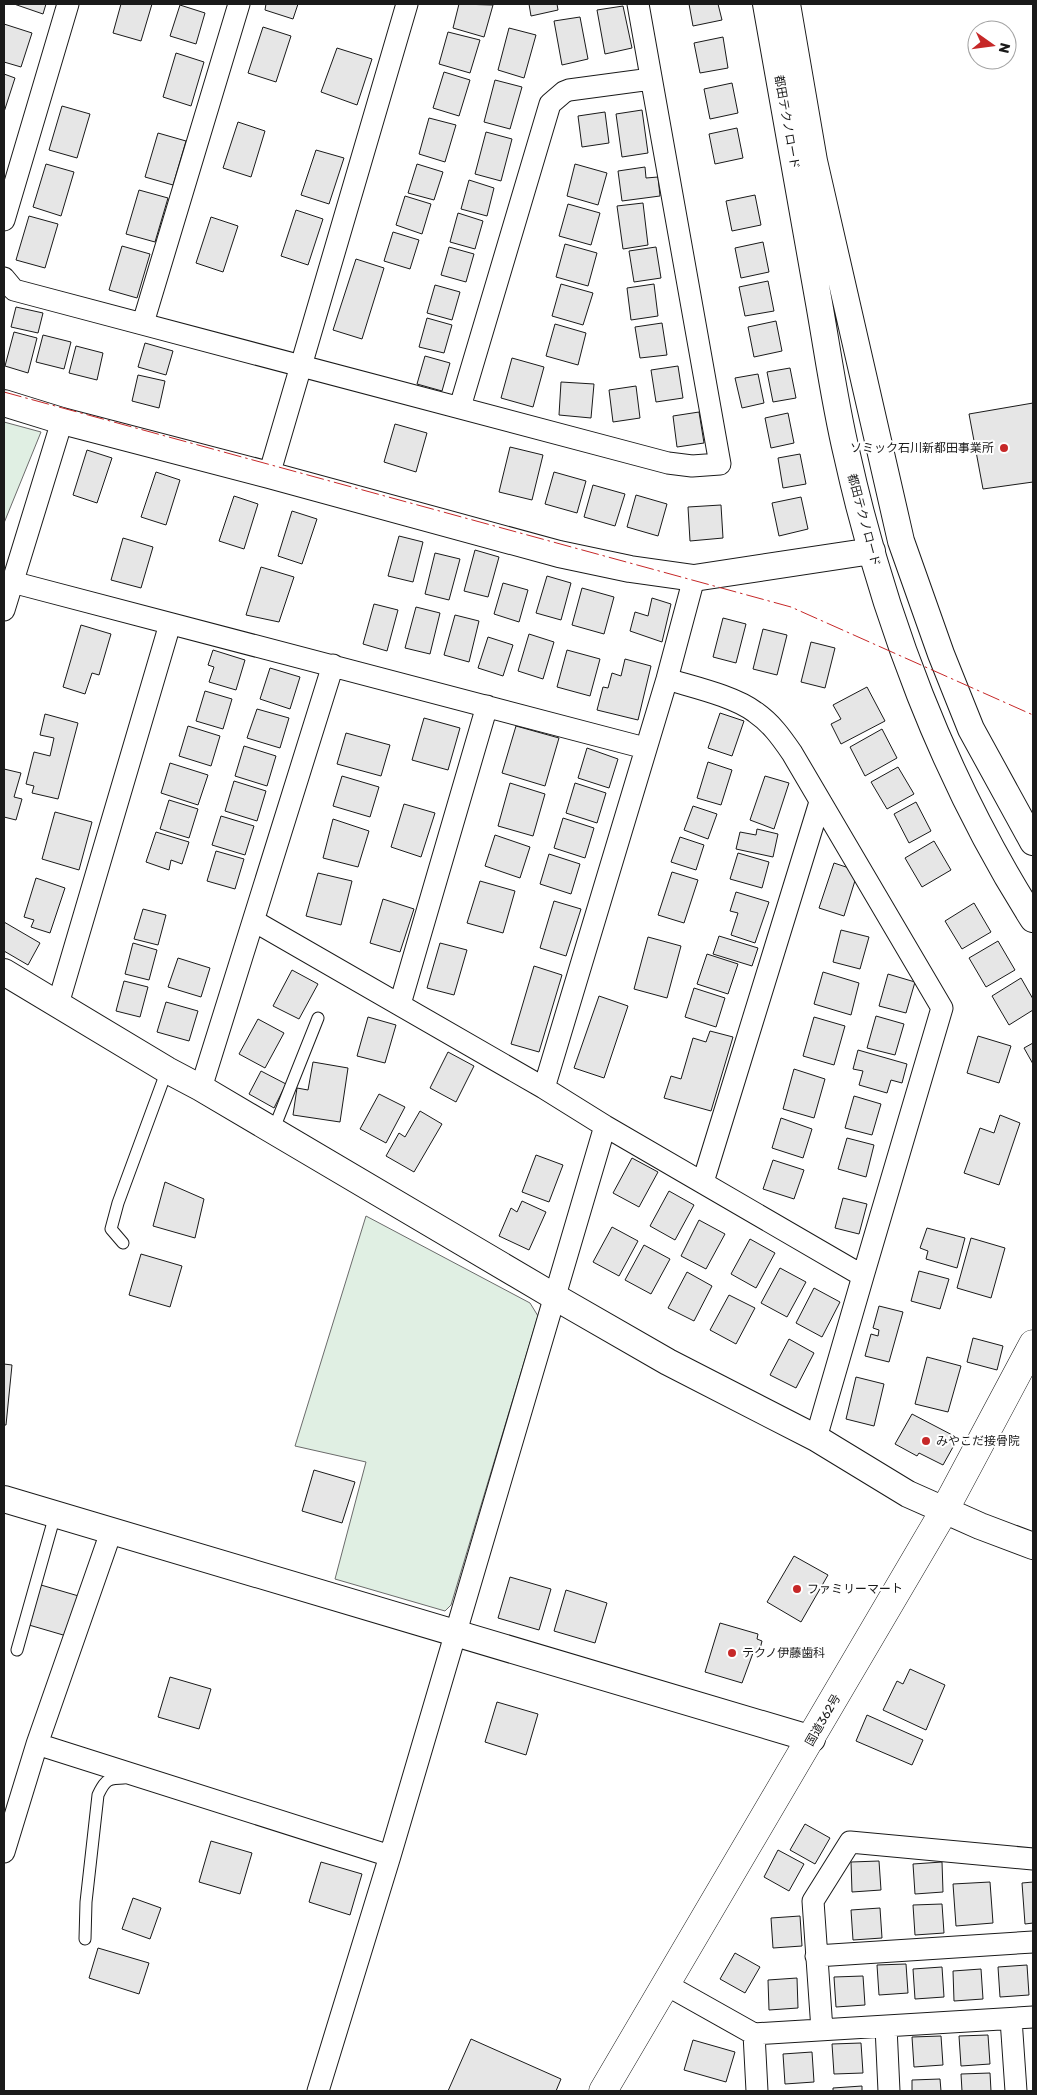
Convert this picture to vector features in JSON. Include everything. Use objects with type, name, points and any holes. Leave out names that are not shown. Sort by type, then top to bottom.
[{"type":"highway","name":"国道362号","points":[[603,2091],[812,1739],[944,1511],[1033,1344]]},
{"type":"street","points":[[4,220],[68,4]]},
{"type":"street","points":[[143,323],[239,4]]},
{"type":"street","points":[[269,475],[407,4]]},
{"type":"street","points":[[4,278],[14,290],[668,463],[692,466],[720,464],[638,4]]},
{"type":"street","name":"都田テクノロード","points":[[766,4],[846,455],[872,552],[910,670],[953,772],[1018,895],[1033,919]]},
{"type":"street","name":"都田テクノロード","points":[[787,4],[814,161],[901,541],[938,646],[971,729],[1033,842]]},
{"type":"street","points":[[460,407],[550,104],[569,90],[651,79]]},
{"type":"street","points":[[4,403],[62,421],[559,554],[630,568],[694,578],[872,552]]},
{"type":"street","points":[[4,610],[62,421]]},
{"type":"street","points":[[544,1088],[667,679],[694,578]]},
{"type":"street","points":[[12,582],[645,748]]},
{"type":"street","points":[[58,1004],[170,624]]},
{"type":"street","points":[[201,1088],[333,665]]},
{"type":"street","points":[[667,679],[744,705],[764,719],[777,732],[792,753],[942,1008],[816,1438]]},
{"type":"street","points":[[400,1004],[487,706]]},
{"type":"street","points":[[703,1182],[820,802]]},
{"type":"street","points":[[254,921],[400,1004],[863,1276]]},
{"type":"street","points":[[4,972],[167,1070],[201,1088],[554,1297],[668,1362],[816,1438],[908,1494],[944,1511],[1033,1546]]},
{"type":"street","points":[[318,2091],[390,1856],[605,1126]]},
{"type":"street","points":[[4,1499],[812,1739]]},
{"type":"street","points":[[4,1852],[36,1744],[111,1532]]},
{"type":"street","points":[[36,1744],[390,1856]]},
{"type":"street","points":[[822,2030],[813,1901],[850,1842],[1033,1859]]},
{"type":"street","points":[[816,1956],[1033,1942]]},
{"type":"street","points":[[665,1984],[754,2034],[1033,2017]]},
{"type":"street","points":[[1011,2019],[1016,2091]]},
{"type":"street","points":[[886,2027],[889,2091]]},
{"type":"street","points":[[754,2034],[757,2091]]},
{"type":"lane","points":[[273,1131],[318,1018]]},
{"type":"lane","points":[[123,1243],[111,1229],[118,1203],[167,1070]]},
{"type":"lane","points":[[18,1650],[55,1515]]},
{"type":"lane","points":[[85,1939],[86,1902],[98,1794],[104,1784],[111,1778],[138,1777]]},
{"type":"green space","points":[[4,422],[41,432],[4,523]]},
{"type":"green space","points":[[366,1216],[530,1303],[538,1316],[451,1605],[445,1611],[335,1579],[366,1462],[295,1446]]},
{"type":"building","points":[[14,4],[46,4],[43,14]]},
{"type":"building","points":[[121,4],[152,4],[141,41],[113,33]]},
{"type":"building","points":[[266,4],[298,4],[293,19],[265,10]]},
{"type":"building","points":[[459,4],[493,5],[484,37],[453,28]]},
{"type":"building","points":[[529,4],[557,4],[558,10],[531,16]]},
{"type":"building","points":[[689,4],[718,4],[722,20],[693,26]]},
{"type":"building","points":[[180,5],[205,13],[196,44],[170,36]]},
{"type":"building","points":[[623,6],[632,48],[605,54],[597,10]]},
{"type":"building","points":[[580,17],[588,59],[562,65],[554,21]]},
{"type":"building","points":[[4,24],[32,33],[21,67],[4,62]]},
{"type":"building","points":[[263,27],[291,36],[276,82],[248,73]]},
{"type":"building","points":[[509,28],[536,35],[524,78],[498,70]]},
{"type":"building","points":[[448,32],[480,40],[470,73],[439,64]]},
{"type":"building","points":[[723,37],[728,68],[700,73],[694,43]]},
{"type":"building","points":[[337,48],[372,59],[357,105],[321,92]]},
{"type":"building","points":[[176,53],[204,62],[191,106],[163,97]]},
{"type":"building","points":[[444,72],[470,80],[459,116],[433,108]]},
{"type":"building","points":[[4,74],[15,78],[4,112]]},
{"type":"building","points":[[495,80],[522,87],[510,129],[484,122]]},
{"type":"building","points":[[732,83],[738,113],[710,119],[704,89]]},
{"type":"building","points":[[62,106],[90,114],[77,158],[49,150]]},
{"type":"building","points":[[642,110],[648,153],[622,157],[616,114]]},
{"type":"building","points":[[605,112],[609,143],[582,147],[578,116]]},
{"type":"building","points":[[429,118],[456,125],[445,162],[419,154]]},
{"type":"building","points":[[238,122],[265,131],[251,177],[223,168]]},
{"type":"building","points":[[737,128],[743,158],[715,164],[709,134]]},
{"type":"building","points":[[486,132],[512,139],[501,181],[475,174]]},
{"type":"building","points":[[158,133],[186,141],[173,185],[145,177]]},
{"type":"building","points":[[316,150],[344,158],[329,204],[301,195]]},
{"type":"building","points":[[46,164],[74,172],[61,216],[33,207]]},
{"type":"building","points":[[417,164],[443,172],[434,200],[408,193]]},
{"type":"building","points":[[575,164],[607,173],[598,205],[567,196]]},
{"type":"building","points":[[645,167],[646,178],[658,177],[660,196],[622,201],[618,171]]},
{"type":"building","points":[[469,180],[494,188],[487,216],[461,209]]},
{"type":"building","points":[[139,190],[168,198],[155,242],[126,234]]},
{"type":"building","points":[[755,195],[761,225],[732,231],[726,201]]},
{"type":"building","points":[[405,196],[431,204],[422,234],[396,225]]},
{"type":"building","points":[[643,203],[648,245],[623,249],[617,206]]},
{"type":"building","points":[[568,204],[600,213],[591,245],[559,236]]},
{"type":"building","points":[[296,210],[323,219],[308,265],[281,256]]},
{"type":"building","points":[[458,213],[483,221],[475,249],[450,242]]},
{"type":"building","points":[[29,216],[58,224],[45,268],[16,260]]},
{"type":"building","points":[[211,217],[238,226],[223,272],[196,263]]},
{"type":"building","points":[[393,232],[419,240],[410,269],[384,261]]},
{"type":"building","points":[[763,242],[769,272],[741,278],[735,248]]},
{"type":"building","points":[[565,244],[597,253],[588,286],[556,277]]},
{"type":"building","points":[[122,246],[150,254],[137,298],[109,290]]},
{"type":"building","points":[[449,247],[474,254],[466,282],[441,275]]},
{"type":"building","points":[[656,247],[661,278],[634,282],[629,251]]},
{"type":"building","points":[[356,259],[384,268],[362,339],[333,330]]},
{"type":"building","points":[[768,281],[774,311],[745,316],[739,287]]},
{"type":"building","points":[[561,284],[593,293],[583,325],[552,316]]},
{"type":"building","points":[[654,284],[658,316],[631,320],[627,288]]},
{"type":"building","points":[[435,285],[460,292],[452,320],[427,313]]},
{"type":"building","points":[[16,307],[43,313],[38,333],[11,327]]},
{"type":"building","points":[[427,318],[452,325],[444,353],[419,347]]},
{"type":"building","points":[[776,321],[782,351],[754,357],[748,327]]},
{"type":"building","points":[[662,323],[667,355],[640,358],[635,327]]},
{"type":"building","points":[[555,324],[586,333],[578,365],[546,356]]},
{"type":"building","points":[[14,332],[37,338],[28,373],[5,366]]},
{"type":"building","points":[[43,335],[71,342],[64,369],[36,362]]},
{"type":"building","points":[[145,343],[173,351],[166,375],[138,367]]},
{"type":"building","points":[[76,346],[103,353],[97,380],[69,373]]},
{"type":"building","points":[[425,356],[450,363],[442,391],[417,384]]},
{"type":"building","points":[[512,358],[544,367],[533,407],[501,398]]},
{"type":"building","points":[[678,366],[683,398],[656,402],[651,370]]},
{"type":"building","points":[[790,368],[796,398],[773,402],[767,372]]},
{"type":"building","points":[[758,374],[764,403],[742,408],[735,378]]},
{"type":"building","points":[[138,375],[165,381],[159,408],[132,401]]},
{"type":"building","points":[[561,382],[594,384],[591,418],[559,415]]},
{"type":"building","points":[[636,386],[640,418],[613,422],[609,390]]},
{"type":"building","name":"ソミック石川新都田事業所","points":[[1033,403],[1033,482],[983,489],[969,414]]},
{"type":"building","points":[[699,412],[704,443],[677,447],[673,416]]},
{"type":"building","points":[[788,413],[794,443],[771,448],[765,418]]},
{"type":"building","points":[[395,424],[427,433],[416,472],[384,462]]},
{"type":"building","points":[[510,447],[543,455],[532,500],[499,492]]},
{"type":"building","points":[[87,450],[112,458],[97,503],[73,495]]},
{"type":"building","points":[[800,454],[806,484],[783,488],[778,458]]},
{"type":"building","points":[[156,472],[180,480],[166,525],[141,517]]},
{"type":"building","points":[[554,472],[586,481],[577,513],[545,504]]},
{"type":"building","points":[[593,485],[625,494],[615,526],[584,517]]},
{"type":"building","points":[[636,495],[667,504],[658,536],[627,527]]},
{"type":"building","points":[[234,496],[258,504],[244,549],[219,541]]},
{"type":"building","points":[[801,497],[808,529],[779,536],[772,503]]},
{"type":"building","points":[[721,505],[723,538],[690,541],[688,507]]},
{"type":"building","points":[[292,511],[317,519],[302,564],[278,556]]},
{"type":"building","points":[[399,536],[423,542],[413,582],[388,576]]},
{"type":"building","points":[[123,538],[153,547],[141,588],[111,580]]},
{"type":"building","points":[[475,550],[499,557],[488,597],[464,591]]},
{"type":"building","points":[[435,553],[460,559],[449,600],[425,594]]},
{"type":"building","points":[[261,567],[294,577],[279,622],[246,615]]},
{"type":"building","points":[[547,576],[571,583],[561,620],[536,613]]},
{"type":"building","points":[[503,583],[528,590],[519,622],[494,614]]},
{"type":"building","points":[[582,588],[614,597],[604,634],[572,625]]},
{"type":"building","points":[[652,598],[671,604],[662,642],[630,631],[635,612],[648,616]]},
{"type":"building","points":[[374,604],[398,610],[387,651],[363,644]]},
{"type":"building","points":[[416,607],[440,613],[430,654],[405,648]]},
{"type":"building","points":[[455,615],[479,621],[469,662],[444,655]]},
{"type":"building","points":[[723,618],[746,624],[736,663],[713,657]]},
{"type":"building","points":[[81,625],[111,634],[99,675],[92,673],[85,694],[63,687]]},
{"type":"building","points":[[763,629],[787,635],[777,675],[753,669]]},
{"type":"building","points":[[529,634],[554,642],[543,679],[518,671]]},
{"type":"building","points":[[488,637],[513,645],[503,676],[478,668]]},
{"type":"building","points":[[811,642],[835,648],[825,688],[801,682]]},
{"type":"building","points":[[213,650],[245,660],[236,690],[209,682],[214,667],[208,665]]},
{"type":"building","points":[[567,650],[600,659],[590,696],[557,687]]},
{"type":"building","points":[[625,659],[651,666],[638,720],[597,710],[603,687],[608,688],[612,673],[621,676]]},
{"type":"building","points":[[270,668],[300,677],[290,709],[260,699]]},
{"type":"building","points":[[867,687],[885,721],[841,744],[831,724],[841,719],[833,705]]},
{"type":"building","points":[[205,691],[232,699],[223,729],[196,721]]},
{"type":"building","points":[[257,709],[289,718],[280,748],[247,738]]},
{"type":"building","points":[[720,713],[744,721],[732,756],[708,748]]},
{"type":"building","points":[[45,714],[78,723],[58,799],[32,793],[34,786],[26,784],[34,752],[50,756],[54,738],[40,735]]},
{"type":"building","points":[[424,718],[460,728],[448,770],[412,760]]},
{"type":"building","points":[[188,726],[220,736],[211,766],[179,756]]},
{"type":"building","points":[[516,726],[559,738],[545,786],[502,773]]},
{"type":"building","points":[[882,729],[897,758],[865,776],[850,747]]},
{"type":"building","points":[[346,733],[390,745],[381,776],[337,764]]},
{"type":"building","points":[[244,746],[276,756],[267,786],[235,776]]},
{"type":"building","points":[[587,748],[618,759],[609,788],[578,778]]},
{"type":"building","points":[[708,762],[732,770],[721,805],[697,798]]},
{"type":"building","points":[[170,763],[208,775],[198,805],[161,793]]},
{"type":"building","points":[[898,767],[914,794],[887,809],[871,782]]},
{"type":"building","points":[[4,769],[21,773],[14,797],[22,799],[16,820],[4,817]]},
{"type":"building","points":[[342,776],[379,787],[370,817],[333,806]]},
{"type":"building","points":[[765,776],[789,783],[774,829],[750,820]]},
{"type":"building","points":[[234,781],[266,791],[257,821],[225,811]]},
{"type":"building","points":[[510,783],[545,794],[533,836],[498,826]]},
{"type":"building","points":[[575,783],[606,793],[597,823],[566,813]]},
{"type":"building","points":[[169,800],[198,809],[189,838],[160,829]]},
{"type":"building","points":[[916,802],[931,831],[909,843],[894,814]]},
{"type":"building","points":[[404,804],[435,813],[421,857],[391,847]]},
{"type":"building","points":[[693,806],[717,814],[708,839],[684,830]]},
{"type":"building","points":[[55,812],[92,822],[79,870],[42,859]]},
{"type":"building","points":[[221,816],[254,826],[245,855],[212,845]]},
{"type":"building","points":[[563,818],[594,828],[585,858],[554,848]]},
{"type":"building","points":[[333,819],[369,831],[358,867],[323,858]]},
{"type":"building","points":[[757,829],[778,834],[773,857],[736,849],[740,832],[756,835]]},
{"type":"building","points":[[156,832],[189,842],[182,864],[171,860],[169,870],[146,862]]},
{"type":"building","points":[[495,835],[530,847],[520,878],[485,866]]},
{"type":"building","points":[[680,837],[704,845],[696,870],[671,862]]},
{"type":"building","points":[[934,841],[951,870],[922,887],[905,858]]},
{"type":"building","points":[[216,851],[244,859],[235,889],[207,881]]},
{"type":"building","points":[[738,853],[769,862],[762,888],[730,879]]},
{"type":"building","points":[[549,854],[580,864],[571,894],[540,884]]},
{"type":"building","points":[[834,863],[858,871],[844,916],[819,908]]},
{"type":"building","points":[[672,872],[698,880],[684,923],[658,915]]},
{"type":"building","points":[[318,873],[352,881],[341,925],[306,916]]},
{"type":"building","points":[[36,878],[65,888],[50,933],[31,927],[34,920],[24,917]]},
{"type":"building","points":[[480,881],[515,891],[503,933],[467,923]]},
{"type":"building","points":[[736,892],[769,902],[755,943],[731,935],[738,913],[730,911]]},
{"type":"building","points":[[383,899],[414,909],[400,952],[370,943]]},
{"type":"building","points":[[554,901],[581,909],[566,956],[540,948]]},
{"type":"building","points":[[974,903],[991,932],[962,949],[945,921]]},
{"type":"building","points":[[143,909],[166,915],[158,945],[134,939]]},
{"type":"building","points":[[4,922],[40,943],[28,965],[4,951]]},
{"type":"building","points":[[841,930],[869,937],[860,969],[833,962]]},
{"type":"building","points":[[719,936],[758,948],[752,966],[713,954]]},
{"type":"building","points":[[648,937],[681,946],[667,998],[634,989]]},
{"type":"building","points":[[998,941],[1015,970],[986,987],[969,958]]},
{"type":"building","points":[[133,943],[157,950],[149,980],[125,974]]},
{"type":"building","points":[[440,943],[467,950],[454,995],[427,988]]},
{"type":"building","points":[[707,954],[738,964],[728,994],[697,984]]},
{"type":"building","points":[[178,958],[210,968],[201,997],[168,987]]},
{"type":"building","points":[[534,966],[562,975],[539,1052],[511,1044]]},
{"type":"building","points":[[292,970],[318,984],[299,1019],[273,1006]]},
{"type":"building","points":[[823,972],[859,983],[851,1015],[814,1004]]},
{"type":"building","points":[[888,974],[915,982],[906,1013],[879,1006]]},
{"type":"building","points":[[1021,978],[1033,999],[1033,1010],[1009,1025],[992,996]]},
{"type":"building","points":[[124,981],[148,987],[140,1017],[116,1011]]},
{"type":"building","points":[[694,988],[725,998],[716,1027],[685,1017]]},
{"type":"building","points":[[599,996],[628,1006],[604,1078],[574,1068]]},
{"type":"building","points":[[166,1002],[198,1011],[189,1041],[157,1032]]},
{"type":"building","points":[[876,1016],[904,1024],[895,1055],[867,1048]]},
{"type":"building","points":[[368,1017],[396,1025],[385,1063],[357,1056]]},
{"type":"building","points":[[814,1017],[845,1026],[834,1065],[803,1056]]},
{"type":"building","points":[[258,1019],[284,1033],[265,1068],[239,1054]]},
{"type":"building","points":[[710,1031],[733,1037],[711,1111],[664,1098],[671,1076],[681,1079],[693,1038],[706,1042]]},
{"type":"building","points":[[978,1036],[1011,1046],[999,1083],[967,1073]]},
{"type":"building","points":[[1033,1043],[1033,1064],[1024,1048]]},
{"type":"building","points":[[858,1050],[907,1064],[902,1083],[891,1080],[887,1093],[859,1085],[863,1071],[853,1069]]},
{"type":"building","points":[[448,1052],[474,1066],[456,1102],[430,1088]]},
{"type":"building","points":[[313,1062],[348,1068],[340,1122],[293,1115],[297,1088],[308,1090]]},
{"type":"building","points":[[794,1069],[825,1079],[814,1118],[783,1109]]},
{"type":"building","points":[[261,1071],[286,1084],[274,1108],[249,1094]]},
{"type":"building","points":[[379,1094],[405,1107],[386,1143],[360,1129]]},
{"type":"building","points":[[854,1096],[881,1104],[872,1135],[845,1128]]},
{"type":"building","points":[[420,1111],[442,1124],[414,1172],[386,1156],[399,1133],[405,1137]]},
{"type":"building","points":[[1000,1115],[1020,1123],[999,1185],[964,1173],[980,1128],[994,1133]]},
{"type":"building","points":[[781,1118],[812,1129],[803,1158],[772,1148]]},
{"type":"building","points":[[847,1138],[874,1145],[866,1177],[838,1169]]},
{"type":"building","points":[[536,1155],[563,1165],[549,1202],[522,1192]]},
{"type":"building","points":[[632,1158],[658,1172],[639,1207],[613,1193]]},
{"type":"building","points":[[773,1160],[804,1170],[794,1199],[763,1189]]},
{"type":"building","points":[[165,1182],[204,1199],[195,1238],[153,1226]]},
{"type":"building","points":[[669,1191],[694,1205],[675,1240],[650,1226]]},
{"type":"building","points":[[843,1198],[867,1204],[859,1234],[835,1228]]},
{"type":"building","points":[[522,1201],[546,1212],[529,1250],[499,1236],[511,1208],[517,1212]]},
{"type":"building","points":[[699,1220],[725,1234],[706,1269],[681,1256]]},
{"type":"building","points":[[612,1227],[638,1241],[619,1276],[593,1262]]},
{"type":"building","points":[[927,1228],[965,1238],[957,1268],[926,1259],[928,1251],[920,1248]]},
{"type":"building","points":[[971,1238],[1005,1248],[991,1298],[957,1288]]},
{"type":"building","points":[[750,1239],[775,1253],[756,1288],[731,1274]]},
{"type":"building","points":[[644,1245],[670,1259],[651,1294],[625,1280]]},
{"type":"building","points":[[141,1254],[182,1266],[170,1307],[129,1295]]},
{"type":"building","points":[[780,1268],[806,1282],[787,1317],[761,1303]]},
{"type":"building","points":[[919,1271],[949,1279],[940,1309],[911,1301]]},
{"type":"building","points":[[687,1272],[712,1286],[694,1321],[668,1308]]},
{"type":"building","points":[[814,1288],[840,1302],[822,1337],[796,1323]]},
{"type":"building","points":[[729,1295],[755,1308],[736,1344],[710,1330]]},
{"type":"building","points":[[879,1306],[903,1312],[889,1362],[865,1356],[871,1334],[878,1336],[879,1330],[873,1328]]},
{"type":"building","points":[[973,1338],[1003,1346],[997,1370],[967,1362]]},
{"type":"building","points":[[789,1339],[814,1353],[796,1388],[770,1375]]},
{"type":"building","points":[[927,1357],[961,1366],[948,1412],[915,1404]]},
{"type":"building","points":[[4,1364],[12,1365],[6,1425],[4,1425]]},
{"type":"building","points":[[856,1377],[884,1384],[874,1426],[846,1419]]},
{"type":"building","name":"みやこだ接骨院","points":[[912,1414],[958,1438],[943,1465],[919,1453],[917,1456],[895,1444]]},
{"type":"building","points":[[314,1470],[355,1482],[342,1523],[302,1511]]},
{"type":"building","name":"ファミリーマート","points":[[794,1556],[828,1575],[801,1622],[767,1602]]},
{"type":"building","points":[[510,1577],[551,1589],[539,1630],[498,1618]]},
{"type":"building","points":[[41,1585],[82,1597],[70,1637],[29,1625]]},
{"type":"building","points":[[566,1590],[607,1603],[595,1643],[554,1631]]},
{"type":"building","name":"テクノ伊藤歯科","points":[[720,1623],[758,1634],[757,1639],[762,1641],[759,1653],[753,1653],[742,1683],[705,1672]]},
{"type":"building","points":[[910,1669],[945,1685],[926,1730],[883,1710],[897,1681],[903,1684]]},
{"type":"building","points":[[170,1677],[211,1689],[199,1729],[158,1717]]},
{"type":"building","points":[[497,1702],[538,1714],[526,1755],[485,1742]]},
{"type":"building","points":[[867,1715],[923,1740],[912,1765],[856,1741]]},
{"type":"building","points":[[805,1824],[830,1838],[815,1864],[790,1850]]},
{"type":"building","points":[[211,1841],[252,1853],[240,1894],[199,1882]]},
{"type":"building","points":[[778,1850],[804,1864],[789,1891],[764,1877]]},
{"type":"building","points":[[879,1861],[881,1890],[852,1892],[851,1862]]},
{"type":"building","points":[[321,1862],[362,1874],[350,1915],[309,1902]]},
{"type":"building","points":[[942,1862],[943,1892],[915,1894],[913,1864]]},
{"type":"building","points":[[990,1882],[993,1923],[956,1926],[953,1884]]},
{"type":"building","points":[[1033,1882],[1033,1923],[1025,1924],[1022,1883]]},
{"type":"building","points":[[133,1898],[161,1908],[150,1939],[122,1929]]},
{"type":"building","points":[[942,1904],[944,1933],[915,1935],[913,1905]]},
{"type":"building","points":[[880,1908],[882,1938],[853,1940],[851,1910]]},
{"type":"building","points":[[800,1916],[802,1946],[773,1948],[771,1918]]},
{"type":"building","points":[[98,1948],[149,1963],[139,1994],[89,1978]]},
{"type":"building","points":[[735,1953],[760,1967],[745,1993],[720,1979]]},
{"type":"building","points":[[906,1964],[908,1993],[879,1995],[877,1965]]},
{"type":"building","points":[[1027,1965],[1029,1995],[1000,1997],[998,1967]]},
{"type":"building","points":[[942,1967],[944,1997],[915,1999],[913,1969]]},
{"type":"building","points":[[981,1969],[983,1999],[954,2001],[953,1971]]},
{"type":"building","points":[[863,1976],[865,2005],[836,2007],[834,1977]]},
{"type":"building","points":[[797,1978],[798,2008],[769,2010],[768,1980]]},
{"type":"building","points":[[988,2035],[990,2064],[961,2066],[959,2036]]},
{"type":"building","points":[[941,2036],[943,2065],[914,2067],[912,2037]]},
{"type":"building","points":[[471,2039],[561,2079],[556,2091],[448,2091]]},
{"type":"building","points":[[693,2040],[735,2052],[726,2082],[684,2070]]},
{"type":"building","points":[[861,2043],[863,2073],[834,2074],[832,2044]]},
{"type":"building","points":[[812,2052],[814,2082],[785,2084],[783,2054]]},
{"type":"building","points":[[990,2073],[991,2091],[962,2091],[961,2074]]},
{"type":"building","points":[[940,2079],[941,2091],[912,2091],[912,2080]]},
{"type":"building","points":[[862,2086],[862,2091],[833,2091],[833,2088]]},
{"type":"power","points":[[4,392],[791,607],[1033,715]]},
{"type":"place","name":"ソミック石川新都田事業所","points":[[1004,448]]},
{"type":"place","name":"みやこだ接骨院","points":[[926,1441]]},
{"type":"place","name":"ファミリーマート","points":[[797,1589]]},
{"type":"place","name":"テクノ伊藤歯科","points":[[732,1653]]}]
